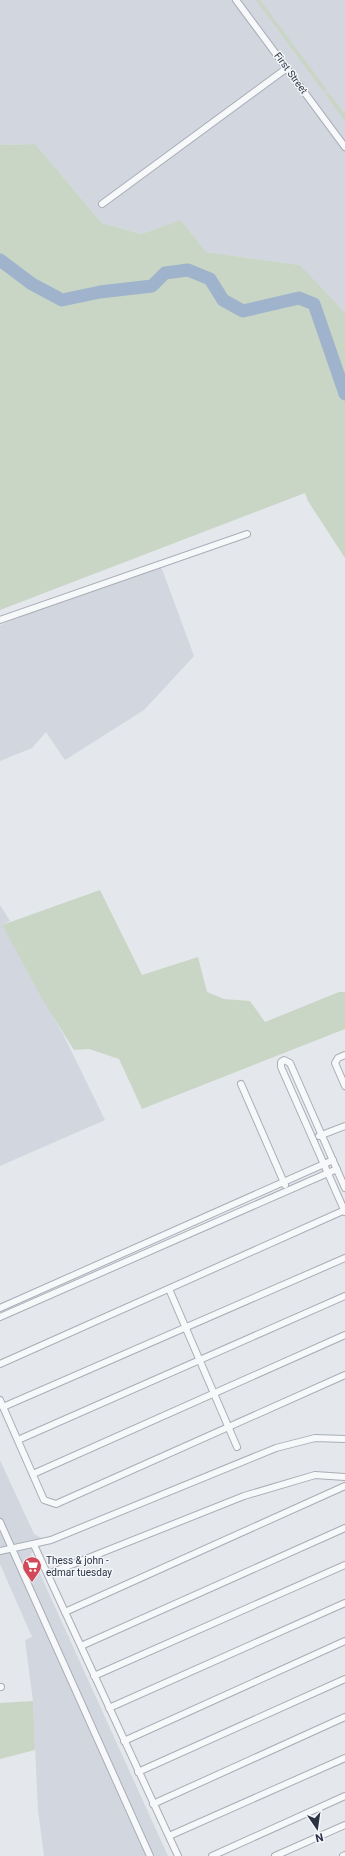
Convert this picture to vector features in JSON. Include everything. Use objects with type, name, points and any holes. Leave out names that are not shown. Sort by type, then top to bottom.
[{"type":"street","name":"First Street","points":[[236,0],[345,147]]},
{"type":"street","points":[[102,204],[287,68]]},
{"type":"street","points":[[0,620],[247,534]]},
{"type":"street","points":[[345,1055],[338,1058],[335,1063],[345,1086]]},
{"type":"street","points":[[0,1364],[345,1211],[281,1066],[281,1062],[284,1060],[290,1063],[345,1188]]},
{"type":"street","points":[[241,1084],[287,1190]]},
{"type":"street","points":[[314,1139],[345,1126]]},
{"type":"street","points":[[0,1308],[333,1160]]},
{"type":"street","points":[[0,1317],[337,1169]]},
{"type":"street","points":[[3,1407],[345,1258]]},
{"type":"street","points":[[169,1289],[237,1447]]},
{"type":"street","points":[[18,1440],[345,1296]]},
{"type":"street","points":[[33,1474],[345,1335]]},
{"type":"street","points":[[0,1400],[44,1500],[56,1504],[345,1375]]},
{"type":"street","points":[[0,1551],[34,1545],[51,1540],[276,1448],[315,1438],[345,1439]]},
{"type":"street","points":[[48,1574],[244,1496],[315,1474],[345,1477]]},
{"type":"street","points":[[65,1612],[345,1486]]},
{"type":"street","points":[[0,1522],[150,1856]]},
{"type":"street","points":[[81,1646],[345,1528]]},
{"type":"street","points":[[34,1545],[178,1856]]},
{"type":"street","points":[[94,1676],[345,1564]]},
{"type":"street","points":[[109,1708],[345,1603]]},
{"type":"street","points":[[124,1740],[345,1641]]},
{"type":"street","points":[[138,1772],[345,1679]]},
{"type":"street","points":[[153,1804],[345,1717]]},
{"type":"street","points":[[169,1836],[345,1758]]},
{"type":"street","points":[[212,1856],[345,1796]]},
{"type":"street","points":[[275,1856],[345,1825]]},
{"type":"shaded area","points":[[0,0],[345,0],[345,315],[300,265],[206,252],[181,220],[141,234],[102,223],[35,144],[0,145]]},
{"type":"shaded area","points":[[159,561],[194,656],[144,710],[65,760],[46,732],[32,748],[0,761],[0,625]]},
{"type":"shaded area","points":[[0,905],[10,921],[2,925],[64,1036],[105,1120],[0,1166]]},
{"type":"shaded area","points":[[0,1460],[34,1534],[41,1538],[31,1554],[168,1856],[44,1856],[38,1810],[33,1701],[25,1640],[32,1637],[0,1564]]},
{"type":"green space","points":[[256,0],[260,0],[327,90],[324,92],[326,94],[328,92],[345,114],[345,121]]},
{"type":"green space","points":[[35,144],[102,223],[141,234],[181,220],[206,252],[300,265],[345,313],[345,558],[308,501],[305,493],[0,610],[0,145]]},
{"type":"green space","points":[[100,890],[142,975],[198,957],[207,992],[224,999],[250,1001],[265,1022],[339,992],[345,992],[345,1029],[142,1109],[119,1059],[89,1049],[74,1050],[44,1002],[2,925]]},
{"type":"green space","points":[[33,1701],[35,1750],[0,1759],[0,1703]]},
{"type":"waterway","points":[[0,260],[32,284],[62,300],[100,292],[152,286],[165,273],[188,270],[210,279],[223,300],[243,311],[299,298],[314,304],[345,394]]},
{"type":"place","name":"Thess & john - edmar tuesday","points":[[32,1583]]}]
